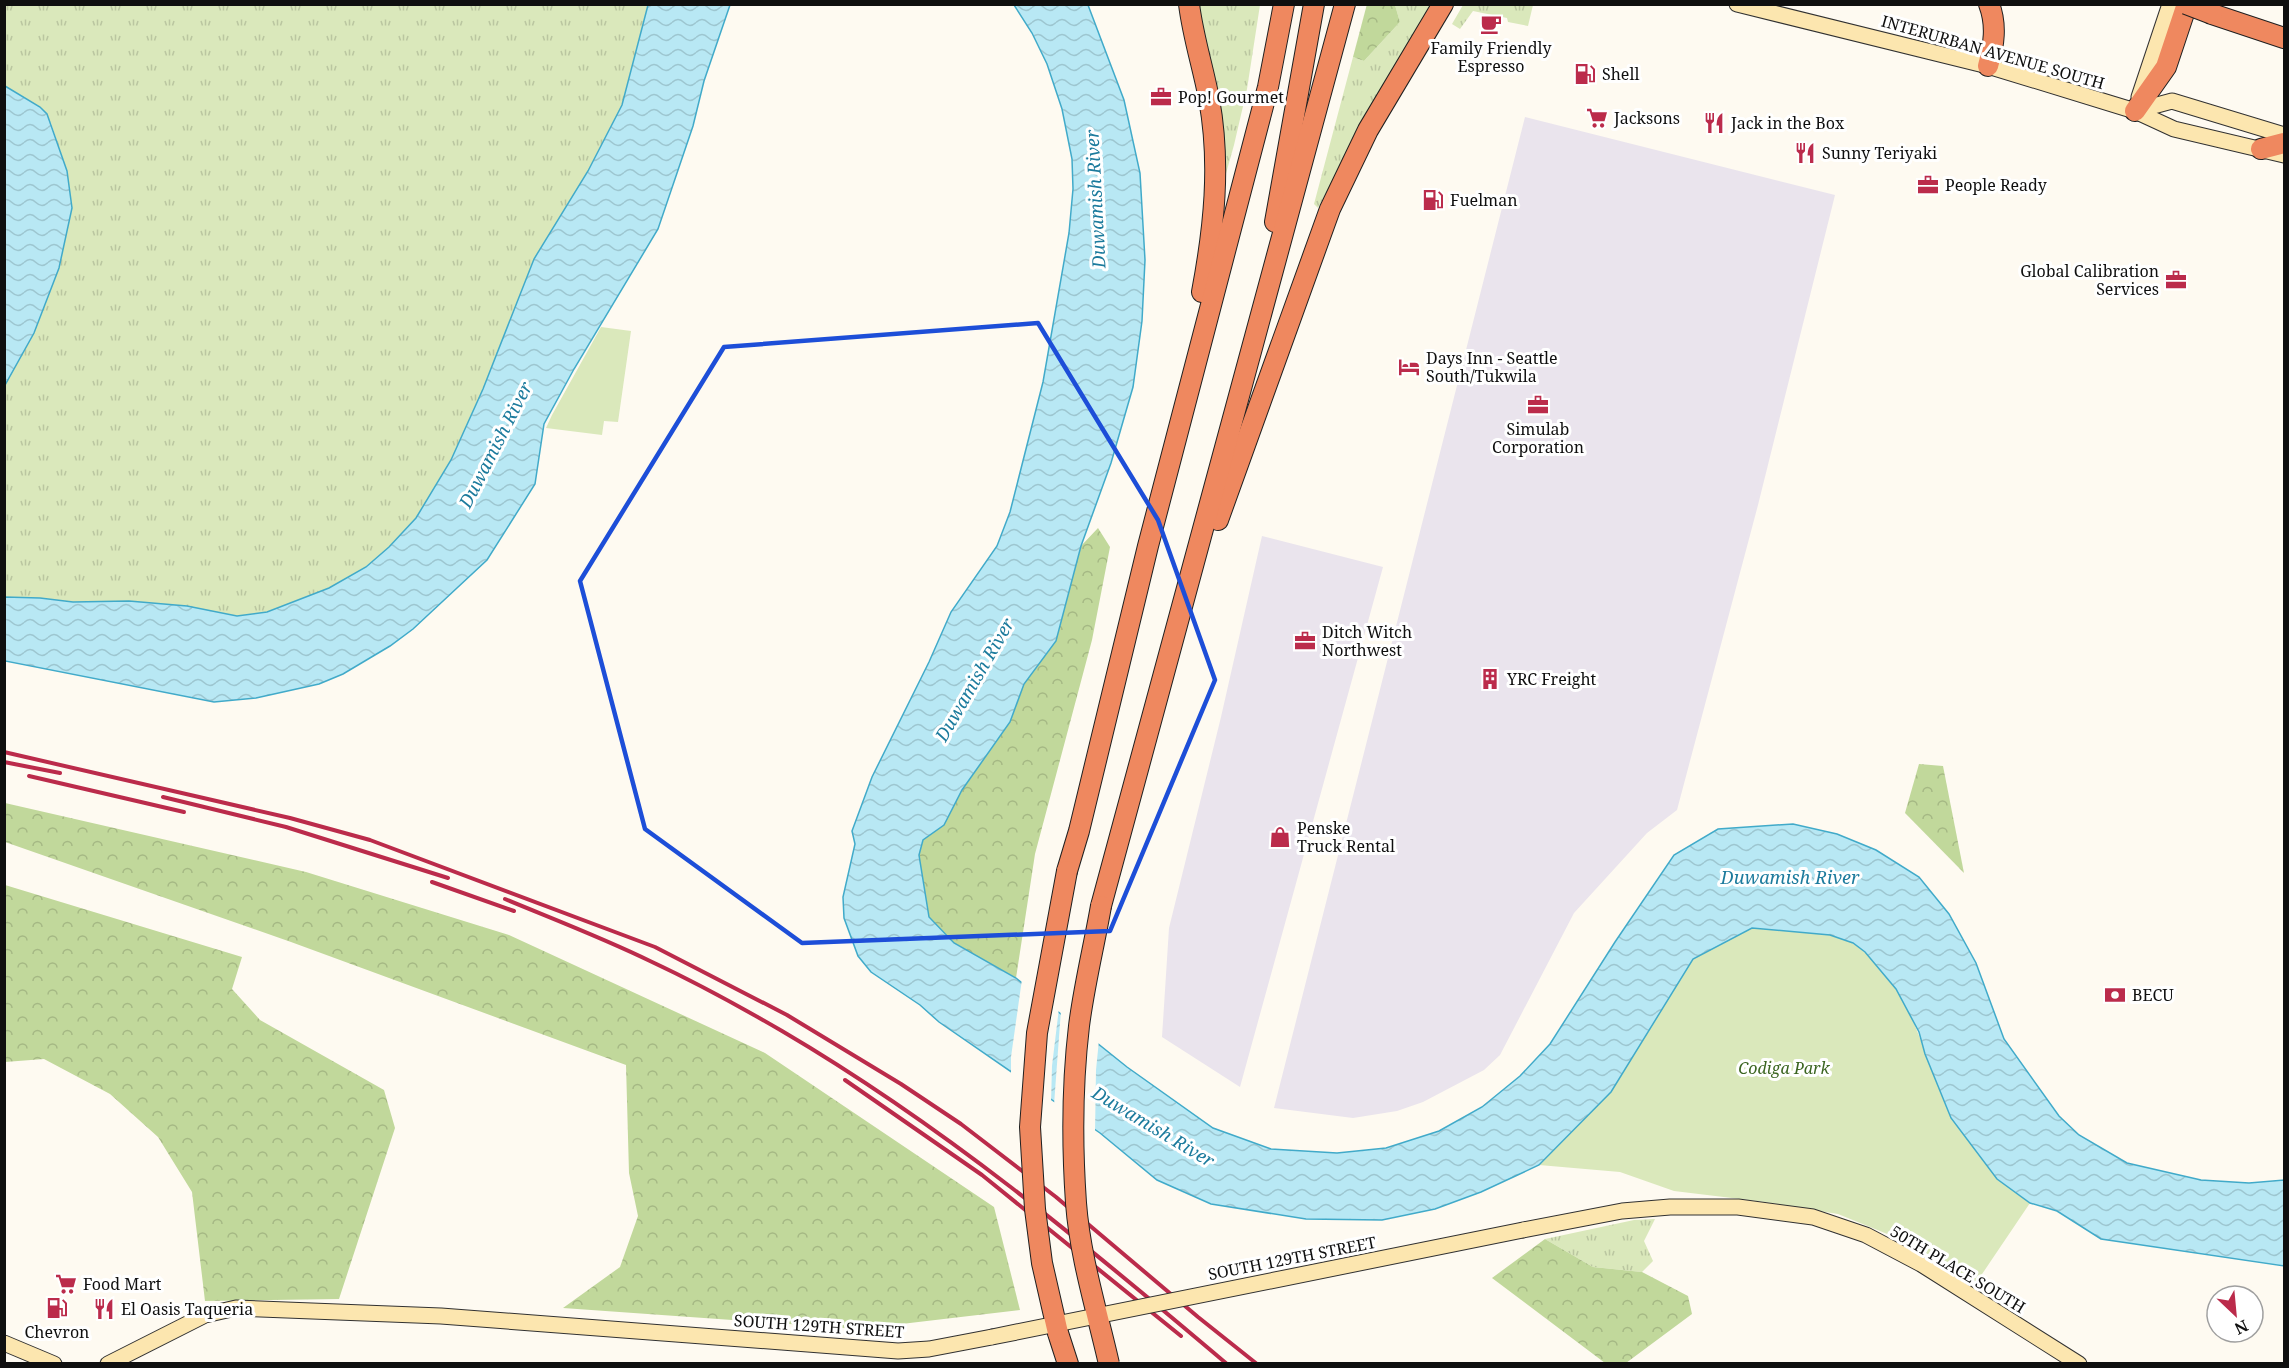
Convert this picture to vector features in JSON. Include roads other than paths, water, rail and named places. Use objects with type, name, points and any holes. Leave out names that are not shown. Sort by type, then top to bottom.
[{"type":"highway","points":[[1148,546],[1197,320],[1213,226],[1216,182],[1209,100],[1189,4]]},
{"type":"highway","points":[[1068,1364],[1058,1333],[1042,1263],[1035,1209],[1030,1127],[1037,1033],[1067,872],[1148,546],[1268,87],[1284,4]]},
{"type":"highway","points":[[1248,369],[1314,4]]},
{"type":"highway","points":[[1109,1364],[1084,1255],[1076,1205],[1074,1095],[1079,1026],[1101,906],[1345,4]]},
{"type":"highway","points":[[1168,658],[1330,209],[1368,130],[1443,4]]},
{"type":"highway","points":[[1988,66],[1994,44],[1994,18],[1989,4]]},
{"type":"highway","points":[[2135,111],[2166,67],[2186,4],[2284,38]]},
{"type":"highway","points":[[2261,149],[2284,143]]},
{"type":"street","name":"INTERURBAN AVENUE SOUTH","points":[[1737,4],[1988,66],[2135,111],[2174,129],[2284,155]]},
{"type":"street","points":[[2135,111],[2170,4]]},
{"type":"street","points":[[2135,111],[2172,101],[2284,135]]},
{"type":"street","name":"SOUTH 129TH STREET","points":[[108,1364],[205,1315],[236,1308],[441,1316],[898,1351],[929,1349],[1622,1210],[1670,1207]]},
{"type":"street","name":"50TH PLACE SOUTH","points":[[1670,1207],[1738,1207],[1813,1216],[1866,1235],[1921,1264],[2079,1364]]},
{"type":"street","points":[[9,1345],[21,1364]]},
{"type":"street","points":[[9,1345],[54,1364]]},
{"type":"street","points":[[140,1347],[140,1364]]},
{"type":"water","name":"Duwamish River","points":[[648,5],[730,5],[704,81],[693,126],[658,229],[574,369],[544,424],[535,484],[487,560],[413,629],[390,646],[343,674],[319,684],[256,698],[214,702],[5,661],[5,597],[73,602],[129,601],[187,606],[237,616],[267,612],[329,588],[366,567],[389,547],[416,518],[451,460],[483,389],[534,259],[588,171],[622,105]]},
{"type":"water","name":"Duwamish River","points":[[1014,5],[1088,5],[1124,100],[1140,173],[1145,260],[1142,321],[1133,387],[1111,463],[1081,546],[1056,641],[1024,684],[1010,722],[962,790],[944,825],[923,840],[919,855],[929,917],[954,943],[1016,978],[1127,1067],[1213,1128],[1271,1149],[1337,1153],[1386,1148],[1439,1131],[1482,1107],[1520,1076],[1550,1044],[1674,855],[1718,829],[1793,824],[1837,834],[1876,850],[1919,877],[1949,914],[1976,963],[2004,1039],[2059,1116],[2079,1135],[2127,1163],[2201,1180],[2249,1183],[2284,1180],[2284,1266],[2101,1239],[2057,1211],[2030,1203],[1997,1179],[1951,1118],[1925,1054],[1919,1032],[1896,989],[1865,952],[1853,943],[1830,935],[1752,928],[1693,959],[1611,1092],[1539,1165],[1481,1192],[1435,1209],[1382,1220],[1306,1219],[1211,1204],[1157,1180],[1100,1133],[871,972],[858,956],[844,918],[843,897],[855,844],[852,831],[872,777],[951,612],[997,546],[1010,512],[1043,382],[1069,233],[1073,189],[1072,159],[1062,109],[1047,64],[1032,33]]},
{"type":"water","points":[[5,86],[40,107],[47,114],[67,171],[72,208],[59,268],[34,333],[5,385]]},
{"type":"railway","points":[[4,752],[290,818],[370,840],[655,947],[787,1015],[901,1084],[961,1124],[1056,1197],[1257,1364]]},
{"type":"railway","points":[[4,762],[60,773]]},
{"type":"railway","points":[[29,776],[184,812]]},
{"type":"railway","points":[[163,797],[286,827],[448,878]]},
{"type":"railway","points":[[432,882],[514,911]]},
{"type":"railway","points":[[505,899],[614,944],[684,977],[766,1022],[842,1068],[900,1106],[1012,1188],[1120,1274],[1227,1364]]},
{"type":"railway","points":[[845,1080],[982,1175],[1181,1336]]},
{"type":"place","name":"Family Friendly Espresso","points":[[1491,24]]},
{"type":"place","name":"Shell","points":[[1585,74]]},
{"type":"place","name":"Pop! Gourmet","points":[[1161,97]]},
{"type":"place","name":"Jacksons","points":[[1597,118]]},
{"type":"place","name":"Jack in the Box","points":[[1714,123]]},
{"type":"place","name":"Sunny Teriyaki","points":[[1805,153]]},
{"type":"place","name":"People Ready","points":[[1928,185]]},
{"type":"place","name":"Fuelman","points":[[1433,200]]},
{"type":"place","name":"Global Calibration Services","points":[[2176,280]]},
{"type":"place","name":"Days Inn - Seattle South/Tukwila","points":[[1409,367]]},
{"type":"place","name":"Simulab Corporation","points":[[1538,405]]},
{"type":"place","name":"Ditch Witch Northwest","points":[[1305,641]]},
{"type":"place","name":"YRC Freight","points":[[1490,679]]},
{"type":"place","name":"Penske Truck Rental","points":[[1280,837]]},
{"type":"place","name":"BECU","points":[[2115,995]]},
{"type":"place","name":"Food Mart","points":[[66,1284]]},
{"type":"place","name":"Chevron","points":[[57,1308]]},
{"type":"place","name":"El Oasis Taqueria","points":[[104,1309]]},
{"type":"park label","name":"Codiga Park","points":[[1784,1068]]}]
